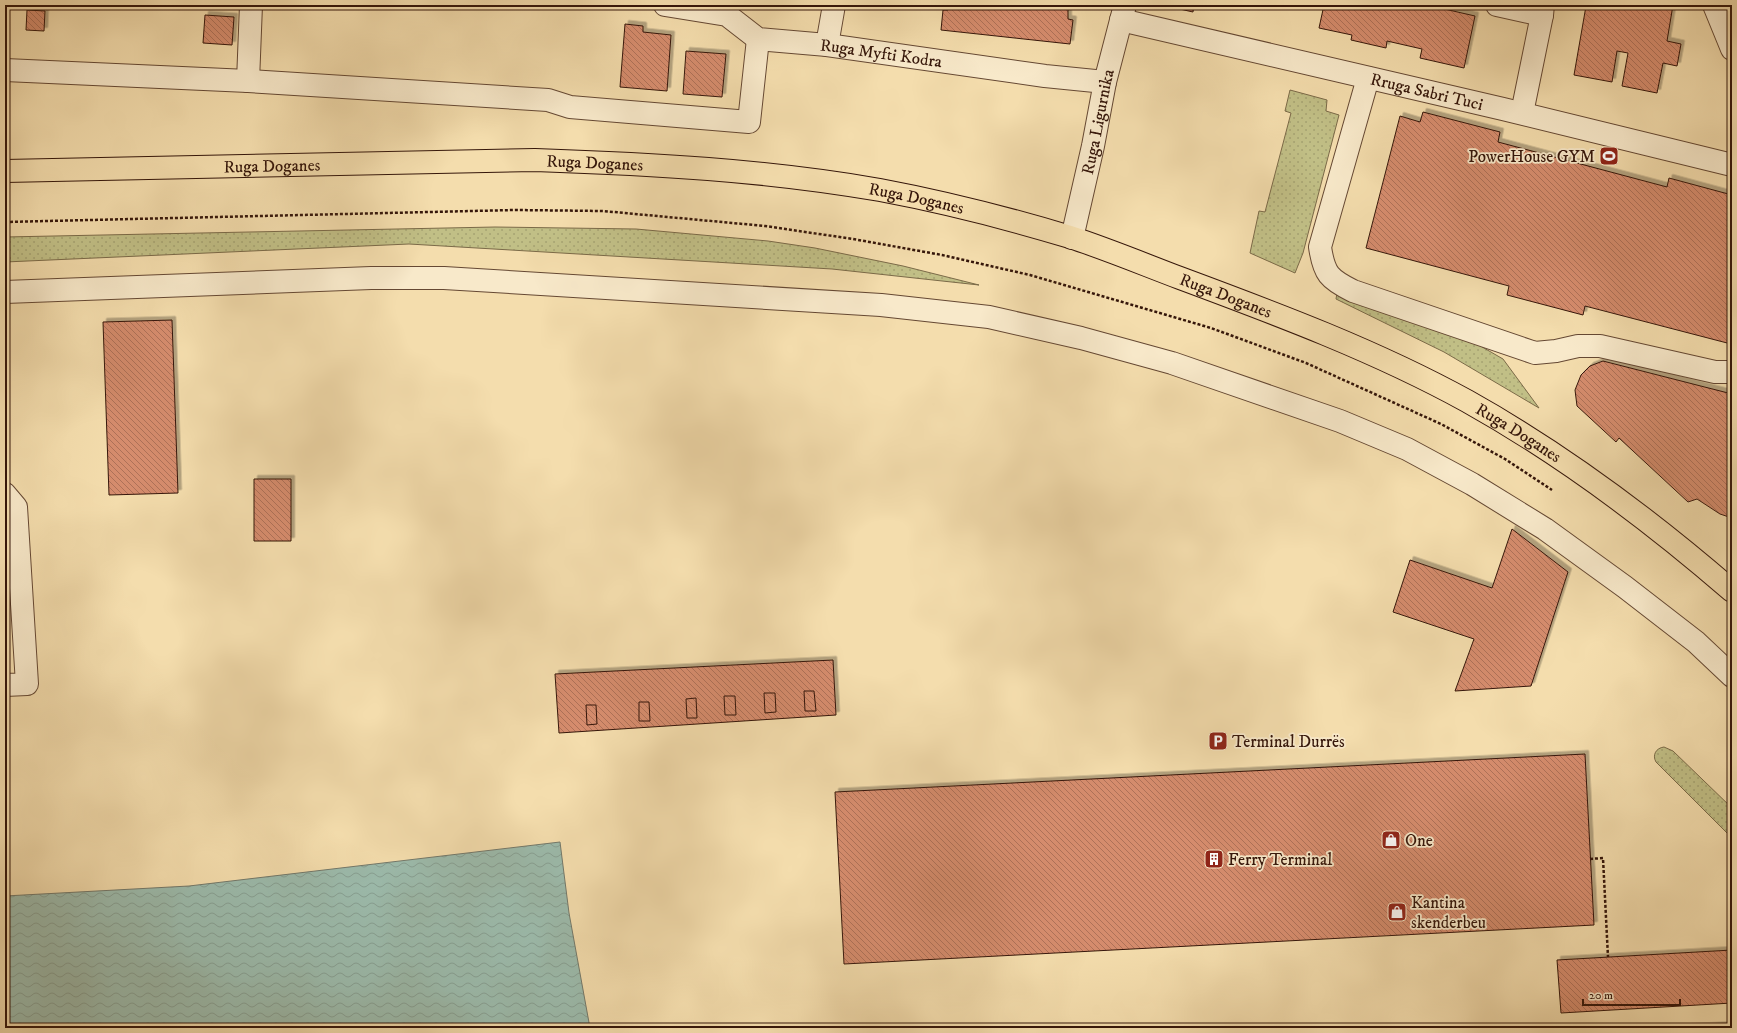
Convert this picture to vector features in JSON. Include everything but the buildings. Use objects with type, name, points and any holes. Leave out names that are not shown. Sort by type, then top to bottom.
[{"type":"main road","name":"Ruga Doganes","points":[[5,171],[536,160],[668,166],[795,177],[880,190],[975,211],[1072,238],[1297,322],[1384,360],[1466,400],[1535,441],[1608,492],[1702,565],[1732,591]]},
{"type":"street","points":[[248,81],[251,5]]},
{"type":"street","points":[[5,70],[248,81],[548,100],[570,107],[749,122],[758,39],[727,15],[665,5]]},
{"type":"street","points":[[827,44],[834,5]]},
{"type":"street","points":[[1497,5],[1542,10],[1522,113]]},
{"type":"street","points":[[1714,5],[1732,49]]},
{"type":"street","name":"Rruga Sabri Tuci","points":[[1123,12],[1368,78],[1522,113],[1732,164]]},
{"type":"street","name":"Ruga Ligurnika","points":[[1072,238],[1093,146],[1105,82],[1123,12]]},
{"type":"street","name":"Ruga Myfti Kodra","points":[[758,39],[827,44],[1046,76],[1105,82]]},
{"type":"street","points":[[1368,78],[1320,247],[1324,268],[1337,283],[1353,291],[1535,353],[1556,351],[1578,346],[1600,346],[1715,372],[1732,372]]},
{"type":"street","points":[[5,292],[371,278],[444,278],[874,304],[989,317],[1080,338],[1172,363],[1340,420],[1407,449],[1472,484],[1545,530],[1625,587],[1696,642],[1732,676]]},
{"type":"street","points":[[5,494],[16,507],[27,684],[5,685]]},
{"type":"path","points":[[1590,859],[1603,858],[1608,957]]},
{"type":"shaded area","points":[[1290,90],[1327,100],[1326,111],[1339,115],[1303,253],[1295,273],[1250,253],[1259,211],[1265,212],[1291,113],[1285,111]]},
{"type":"shaded area","points":[[495,227],[636,229],[768,241],[815,248],[903,266],[979,285],[832,269],[409,244],[5,262],[5,237]]},
{"type":"shaded area","points":[[1337,293],[1477,344],[1503,359],[1539,408],[1444,352],[1336,299]]},
{"type":"shaded area","points":[[1664,747],[1673,751],[1732,808],[1732,838],[1656,762],[1654,757],[1657,750]]},
{"type":"water","points":[[560,842],[569,913],[590,1028],[5,1028],[5,896],[189,886]]},
{"type":"place","name":"PowerHouse GYM","points":[[1609,156]]},
{"type":"place","name":"Terminal Durrës","points":[[1218,741]]},
{"type":"place","name":"One","points":[[1391,840]]},
{"type":"place","name":"Ferry Terminal","points":[[1214,859]]},
{"type":"place","name":"Kantina skenderbeu","points":[[1397,912]]}]
